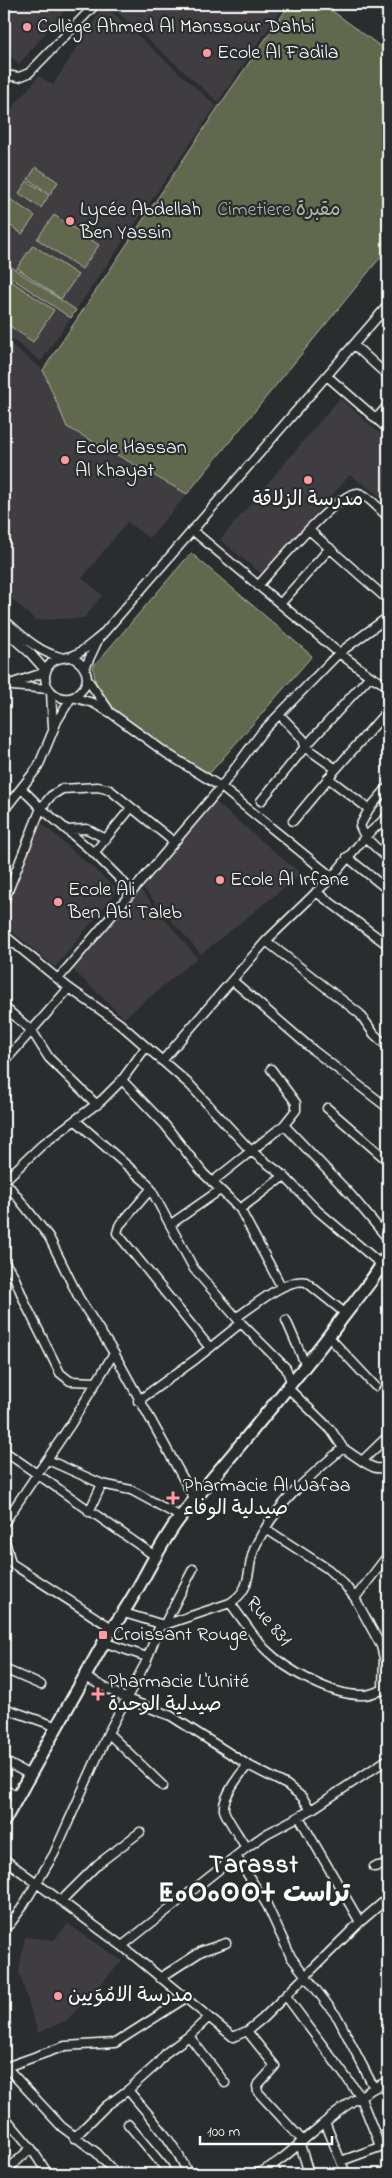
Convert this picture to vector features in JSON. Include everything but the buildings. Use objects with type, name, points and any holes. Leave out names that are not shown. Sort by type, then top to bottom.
[{"type":"street","points":[[4,75],[19,77],[29,73],[96,4]]},
{"type":"street","points":[[72,657],[101,636],[388,305]]},
{"type":"street","points":[[354,345],[388,376]]},
{"type":"street","points":[[327,376],[388,429]]},
{"type":"street","points":[[376,419],[388,405]]},
{"type":"street","points":[[258,586],[309,530],[345,497],[356,493],[362,494],[388,517]]},
{"type":"street","points":[[192,530],[339,653],[370,676],[388,686]]},
{"type":"street","points":[[309,530],[388,600]]},
{"type":"street","points":[[280,604],[330,548]]},
{"type":"street","points":[[58,979],[221,787],[262,732],[339,653],[388,617]]},
{"type":"street","points":[[4,620],[36,648],[46,654],[72,657],[82,663],[87,679],[111,713]]},
{"type":"street","points":[[4,630],[31,654],[46,672]]},
{"type":"street","points":[[85,668],[101,636]]},
{"type":"street","points":[[60,657],[51,662],[46,672],[46,684],[50,690],[62,698],[72,697],[80,693],[87,679]]},
{"type":"street","points":[[6,686],[46,672]]},
{"type":"street","points":[[261,801],[305,747],[370,676]]},
{"type":"street","points":[[6,686],[50,690]]},
{"type":"street","points":[[50,690],[53,729]]},
{"type":"street","points":[[72,697],[93,703],[111,713],[166,753],[221,787],[332,877]]},
{"type":"street","points":[[5,805],[22,789],[38,767],[53,729],[72,697]]},
{"type":"street","points":[[293,822],[328,778],[387,714]]},
{"type":"street","points":[[280,715],[303,739],[305,747],[336,769]]},
{"type":"street","points":[[328,778],[369,809]]},
{"type":"street","points":[[4,901],[7,884],[41,808],[55,792],[62,789],[98,787],[110,790],[174,842]]},
{"type":"street","points":[[388,787],[360,822],[360,830],[365,837],[388,859]]},
{"type":"street","points":[[22,789],[41,808],[94,853],[132,891]]},
{"type":"street","points":[[94,853],[131,808]]},
{"type":"street","points":[[162,1061],[266,941],[332,877],[365,837],[387,821]]},
{"type":"street","points":[[67,830],[87,829],[106,839]]},
{"type":"street","points":[[347,858],[388,890]]},
{"type":"street","points":[[316,892],[388,945]]},
{"type":"street","points":[[4,935],[69,988],[119,1023],[210,1105],[251,1151],[284,1176],[318,1211],[386,1258],[306,1366],[181,1517],[155,1556],[124,1613],[112,1628],[106,1643],[4,1821]]},
{"type":"street","points":[[266,941],[360,1014],[374,1034],[388,1047]]},
{"type":"street","points":[[4,950],[11,942]]},
{"type":"street","points":[[232,981],[313,1050],[388,1108]]},
{"type":"street","points":[[4,1062],[69,988]]},
{"type":"street","points":[[4,1008],[32,1031],[49,1058],[97,1105]]},
{"type":"street","points":[[146,1047],[122,1080],[97,1105],[43,1144],[4,1180],[49,1237],[79,1298],[114,1353],[138,1401],[195,1500]]},
{"type":"street","points":[[212,1182],[284,1125],[296,1110],[297,1105],[271,1069]]},
{"type":"street","points":[[122,1080],[185,1148],[203,1173],[240,1209],[268,1258],[281,1286]]},
{"type":"street","points":[[327,1108],[388,1161]]},
{"type":"street","points":[[75,1120],[151,1188],[194,1269],[239,1320],[286,1368],[290,1386],[331,1430],[344,1448],[375,1468],[380,1469],[388,1466]]},
{"type":"street","points":[[284,1125],[350,1194],[388,1239]]},
{"type":"street","points":[[240,1209],[284,1176]]},
{"type":"street","points":[[151,1188],[119,1226],[117,1234],[210,1348]]},
{"type":"street","points":[[171,1224],[220,1190]]},
{"type":"street","points":[[4,1262],[13,1274],[60,1373],[70,1381],[96,1382]]},
{"type":"street","points":[[138,1401],[210,1348],[239,1320],[281,1286],[299,1281],[306,1282],[346,1314]]},
{"type":"street","points":[[286,1320],[306,1366]]},
{"type":"street","points":[[329,1336],[375,1386]]},
{"type":"street","points":[[5,1518],[48,1460],[114,1353]]},
{"type":"street","points":[[362,1461],[388,1436]]},
{"type":"street","points":[[230,1603],[240,1596],[247,1585],[252,1555],[256,1544],[292,1492],[344,1448]]},
{"type":"street","points":[[4,1451],[37,1476],[155,1556]]},
{"type":"street","points":[[48,1460],[102,1484],[131,1490],[181,1517]]},
{"type":"street","points":[[89,1512],[102,1484]]},
{"type":"street","points":[[266,1529],[328,1569],[355,1598],[381,1646],[384,1658],[386,1690]]},
{"type":"street","points":[[4,1537],[11,1563],[112,1628]]},
{"type":"street","points":[[355,1598],[388,1555]]},
{"type":"street","points":[[4,1928],[10,1924],[21,1909],[54,1854],[108,1733],[193,1568]]},
{"type":"street","name":"Rue 831","points":[[162,1625],[230,1603],[264,1647],[276,1659],[315,1683],[327,1688],[365,1695],[386,1690]]},
{"type":"street","points":[[124,1613],[162,1625]]},
{"type":"street","points":[[106,1643],[148,1656]]},
{"type":"street","points":[[4,1669],[42,1685]]},
{"type":"street","points":[[86,1677],[127,1699],[171,1716],[248,1765],[286,1785],[302,1797],[311,1810]]},
{"type":"street","points":[[4,1708],[58,1727]]},
{"type":"street","points":[[108,1733],[163,1786]]},
{"type":"street","points":[[122,1946],[246,1848],[266,1834],[311,1810],[388,1759]]},
{"type":"street","points":[[4,1761],[30,1775]]},
{"type":"street","points":[[246,1848],[224,1810],[232,1788],[248,1765]]},
{"type":"street","points":[[4,1789],[18,1797]]},
{"type":"street","points":[[299,1817],[360,1922]]},
{"type":"street","points":[[62,1900],[81,1879],[140,1832]]},
{"type":"street","points":[[236,1856],[266,1905],[291,1957],[338,2018],[374,2088]]},
{"type":"street","points":[[4,1859],[122,1946],[233,2037],[247,2031],[286,1996],[360,1922],[388,1898]]},
{"type":"street","points":[[374,1867],[388,1864]]},
{"type":"street","points":[[160,1978],[202,1950],[226,1943]]},
{"type":"street","points":[[286,1996],[360,2096],[380,2146]]},
{"type":"street","points":[[116,2174],[97,2153],[74,2138],[4,2067],[65,2046],[115,2043],[184,1998]]},
{"type":"street","points":[[74,2138],[106,2106],[128,2090],[167,2052],[189,2036],[208,2018]]},
{"type":"street","points":[[247,2031],[275,2066],[257,2086],[258,2092],[301,2143],[309,2174]]},
{"type":"street","points":[[189,2036],[225,2083]]},
{"type":"street","points":[[256,2174],[272,2165],[360,2096],[388,2081]]},
{"type":"street","points":[[128,2090],[171,2142],[181,2156],[188,2174]]},
{"type":"street","points":[[4,2116],[31,2148],[48,2174]]},
{"type":"street","points":[[325,2122],[346,2174]]},
{"type":"street","points":[[128,2124],[164,2166],[167,2174]]},
{"type":"street","points":[[341,2161],[388,2144]]},
{"type":"street","points":[[4,2173],[31,2148]]},
{"type":"street","points":[[272,2165],[277,2174]]},
{"type":"shaded area","name":"Collège Ahmed Al Manssour Dahbi","points":[[4,4],[70,4],[19,64],[4,50]]},
{"type":"shaded area","name":"Ecole Al Fadila","points":[[108,4],[285,4],[218,102]]},
{"type":"shaded area","name":"Lycée Abdellah Ben Yassin","points":[[104,5],[216,106],[41,361],[4,333],[4,101],[12,108],[39,76],[53,85]]},
{"type":"shaded area","name":"Ecole Hassan Al Khayat","points":[[4,339],[43,370],[67,427],[187,494],[149,538],[127,522],[82,578],[102,595],[84,618],[35,620],[4,592]]},
{"type":"shaded area","name":"مدرسة الزلاقة","points":[[340,398],[388,441],[388,486],[380,496],[350,475],[262,574],[220,540]]},
{"type":"shaded area","name":"Ecole Al Irfane","points":[[214,801],[301,874],[201,954],[141,886]]},
{"type":"shaded area","name":"Ecole Ali Ben Abi Taleb","points":[[39,821],[118,890],[55,967],[4,925],[4,913],[32,822]]},
{"type":"shaded area","points":[[140,889],[197,958],[124,1018],[70,967]]},
{"type":"shaded area","name":"مدرسة الامُوَيين","points":[[68,1924],[122,1961],[67,2020],[38,2033],[19,1972],[25,1937],[54,1940]]},
{"type":"green space","name":"Cimetiere مقبرة","points":[[290,4],[323,4],[388,52],[388,248],[187,494],[67,427],[43,370],[219,106]]},
{"type":"green space","points":[[36,167],[58,182],[50,194],[28,179]]},
{"type":"green space","points":[[27,181],[49,195],[41,208],[19,193]]},
{"type":"green space","points":[[4,195],[35,216],[22,234],[4,221]]},
{"type":"green space","points":[[54,215],[99,245],[82,269],[37,239]]},
{"type":"green space","points":[[33,245],[78,275],[61,299],[17,268]]},
{"type":"green space","points":[[4,262],[76,310],[71,318],[4,273]]},
{"type":"green space","points":[[5,277],[54,310],[33,342],[4,322]]},
{"type":"green space","points":[[191,553],[312,656],[209,774],[169,755],[98,697],[93,667]]},
{"type":"place","name":"Collège Ahmed Al Manssour Dahbi","points":[[27,27]]},
{"type":"place","name":"Ecole Al Fadila","points":[[207,53]]},
{"type":"place","name":"Lycée Abdellah Ben Yassin","points":[[70,221]]},
{"type":"place","name":"Ecole Hassan Al Khayat","points":[[65,460]]},
{"type":"place","name":"مدرسة الزلاقة","points":[[308,480]]},
{"type":"place","name":"Ecole Al Irfane","points":[[220,880]]},
{"type":"place","name":"Ecole Ali Ben Abi Taleb","points":[[58,902]]},
{"type":"place","name":"Pharmacie Al Wafaa صيدلية الوفاء","points":[[173,1498]]},
{"type":"place","name":"Croissant Rouge","points":[[103,1635]]},
{"type":"place","name":"Pharmacie L'Unité صيدلية الوحدة","points":[[98,1694]]},
{"type":"place","name":"مدرسة الامُوَيين","points":[[58,1996]]},
{"type":"district","name":"Tarasst ⵟⴰⵔⴰⵙⵙⵜ تراست","points":[[254,1880]]}]
